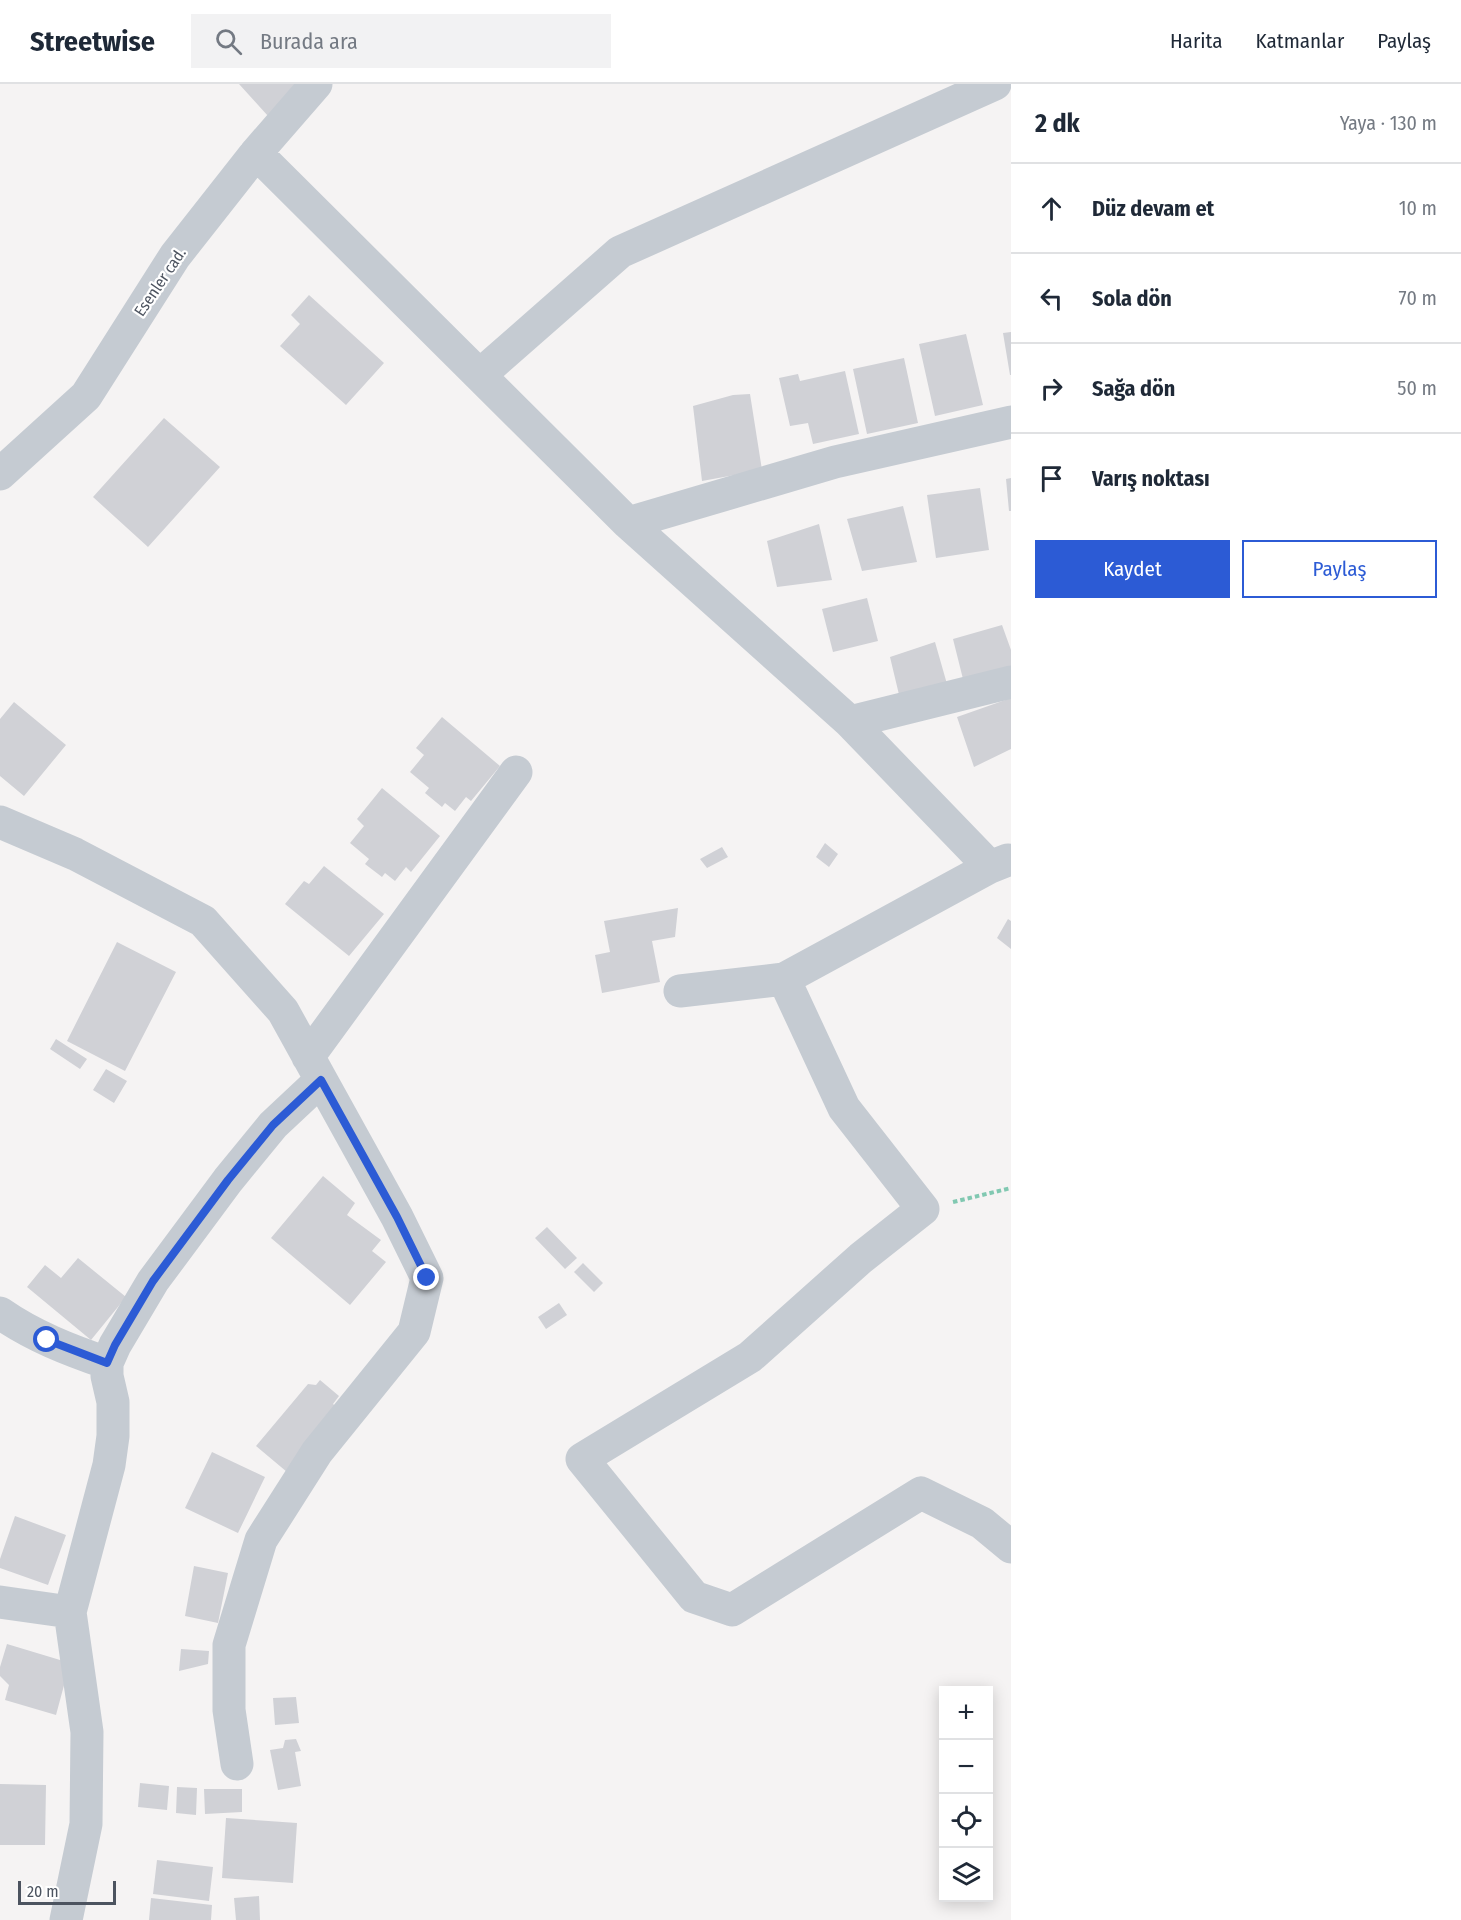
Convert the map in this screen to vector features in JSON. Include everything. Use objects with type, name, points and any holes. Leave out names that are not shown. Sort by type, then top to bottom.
[{"type":"street","name":"Esenler cad.","points":[[0,474],[86,396],[175,256],[256,153],[316,84]]},
{"type":"street","points":[[480,375],[620,252],[995,84]]},
{"type":"street","points":[[256,153],[628,523],[850,722],[1000,863],[784,979],[680,991]]},
{"type":"street","points":[[628,523],[835,462],[1011,422]]},
{"type":"street","points":[[850,722],[1011,681]]},
{"type":"street","points":[[66,1920],[86,1824],[87,1732],[70,1612],[109,1465],[113,1436],[113,1402],[107,1376],[107,1363],[115,1345],[153,1281],[314,1068],[516,772]]},
{"type":"street","points":[[0,822],[75,854],[203,921],[283,1011],[397,1217],[427,1278],[414,1332],[317,1452],[261,1540],[229,1645],[229,1710],[237,1764]]},
{"type":"street","points":[[784,979],[844,1108],[923,1209],[861,1258],[750,1357],[582,1459],[694,1597],[732,1610],[921,1493],[982,1523],[1011,1547]]},
{"type":"street","points":[[0,1313],[18,1326],[47,1340],[107,1363]]},
{"type":"street","points":[[0,1602],[70,1612]]},
{"type":"path","points":[[923,1209],[1011,1188]]},
{"type":"building","points":[[239,84],[303,84],[268,116]]},
{"type":"building","points":[[309,295],[384,363],[346,405],[280,346],[300,324],[291,315]]},
{"type":"building","points":[[1011,332],[1011,375],[1010,375],[1003,333]]},
{"type":"building","points":[[966,334],[983,405],[935,416],[919,344]]},
{"type":"building","points":[[904,358],[918,423],[867,434],[853,369]]},
{"type":"building","points":[[845,371],[859,434],[813,444],[808,423],[790,426],[779,378],[798,374],[800,381]]},
{"type":"building","points":[[750,394],[762,470],[702,481],[693,406],[733,395]]},
{"type":"building","points":[[164,418],[220,467],[148,547],[93,497]]},
{"type":"building","points":[[1011,478],[1011,511],[1009,511],[1006,479]]},
{"type":"building","points":[[980,488],[989,550],[936,558],[927,495]]},
{"type":"building","points":[[903,506],[917,562],[862,571],[847,519]]},
{"type":"building","points":[[819,524],[832,580],[777,587],[767,541]]},
{"type":"building","points":[[867,598],[878,641],[833,652],[822,609]]},
{"type":"building","points":[[1002,625],[1011,650],[1011,673],[964,683],[953,639]]},
{"type":"building","points":[[935,642],[949,691],[901,703],[890,657]]},
{"type":"building","points":[[1011,698],[1011,749],[974,767],[957,717]]},
{"type":"building","points":[[14,702],[66,745],[24,796],[0,776],[0,719]]},
{"type":"building","points":[[442,717],[500,766],[471,801],[466,797],[455,811],[445,803],[442,807],[425,793],[429,788],[410,772],[424,755],[416,748]]},
{"type":"building","points":[[382,788],[440,836],[411,872],[406,867],[395,881],[385,873],[382,877],[365,864],[369,859],[350,843],[364,826],[357,819]]},
{"type":"building","points":[[825,843],[838,854],[829,867],[816,857]]},
{"type":"building","points":[[722,847],[728,857],[707,868],[700,859]]},
{"type":"building","points":[[324,866],[384,914],[349,956],[285,904],[304,881],[309,884]]},
{"type":"building","points":[[678,908],[675,937],[652,941],[660,982],[602,993],[595,955],[610,952],[604,921]]},
{"type":"building","points":[[1008,919],[1011,921],[1011,949],[997,938]]},
{"type":"building","points":[[117,942],[176,972],[125,1071],[67,1041]]},
{"type":"building","points":[[56,1039],[87,1059],[80,1069],[50,1049]]},
{"type":"building","points":[[106,1069],[127,1081],[114,1103],[93,1090]]},
{"type":"building","points":[[323,1176],[355,1203],[347,1215],[381,1240],[372,1251],[386,1262],[350,1305],[271,1238]]},
{"type":"building","points":[[547,1227],[577,1258],[565,1269],[535,1238]]},
{"type":"building","points":[[78,1258],[126,1297],[91,1340],[27,1287],[45,1265],[61,1278]]},
{"type":"building","points":[[583,1263],[603,1283],[594,1292],[574,1272]]},
{"type":"building","points":[[559,1303],[567,1315],[546,1329],[538,1317]]},
{"type":"building","points":[[320,1380],[339,1396],[333,1404],[339,1409],[287,1472],[256,1446],[308,1384],[316,1385]]},
{"type":"building","points":[[212,1452],[265,1477],[238,1533],[185,1508]]},
{"type":"building","points":[[15,1516],[66,1535],[48,1585],[0,1568],[0,1559]]},
{"type":"building","points":[[194,1566],[228,1573],[218,1623],[185,1616]]},
{"type":"building","points":[[7,1644],[70,1663],[56,1715],[5,1700],[9,1685],[0,1676],[0,1667]]},
{"type":"building","points":[[181,1649],[209,1651],[208,1664],[179,1671]]},
{"type":"building","points":[[296,1697],[299,1723],[275,1725],[273,1698]]},
{"type":"building","points":[[296,1739],[301,1751],[295,1752],[301,1786],[278,1790],[270,1750],[283,1748],[285,1740]]},
{"type":"building","points":[[140,1783],[169,1786],[167,1810],[138,1807]]},
{"type":"building","points":[[0,1784],[46,1785],[45,1845],[0,1845]]},
{"type":"building","points":[[177,1787],[197,1788],[196,1815],[176,1813]]},
{"type":"building","points":[[204,1789],[242,1789],[242,1812],[205,1814]]},
{"type":"building","points":[[226,1818],[297,1823],[293,1883],[222,1878]]},
{"type":"building","points":[[157,1860],[213,1867],[209,1901],[153,1894]]},
{"type":"building","points":[[259,1896],[260,1920],[236,1920],[234,1898]]},
{"type":"building","points":[[151,1898],[212,1905],[211,1920],[149,1920]]},
{"type":"route","points":[[47,1340],[107,1363],[115,1345],[153,1281],[228,1180],[273,1125],[321,1080],[397,1217],[427,1278]]}]
